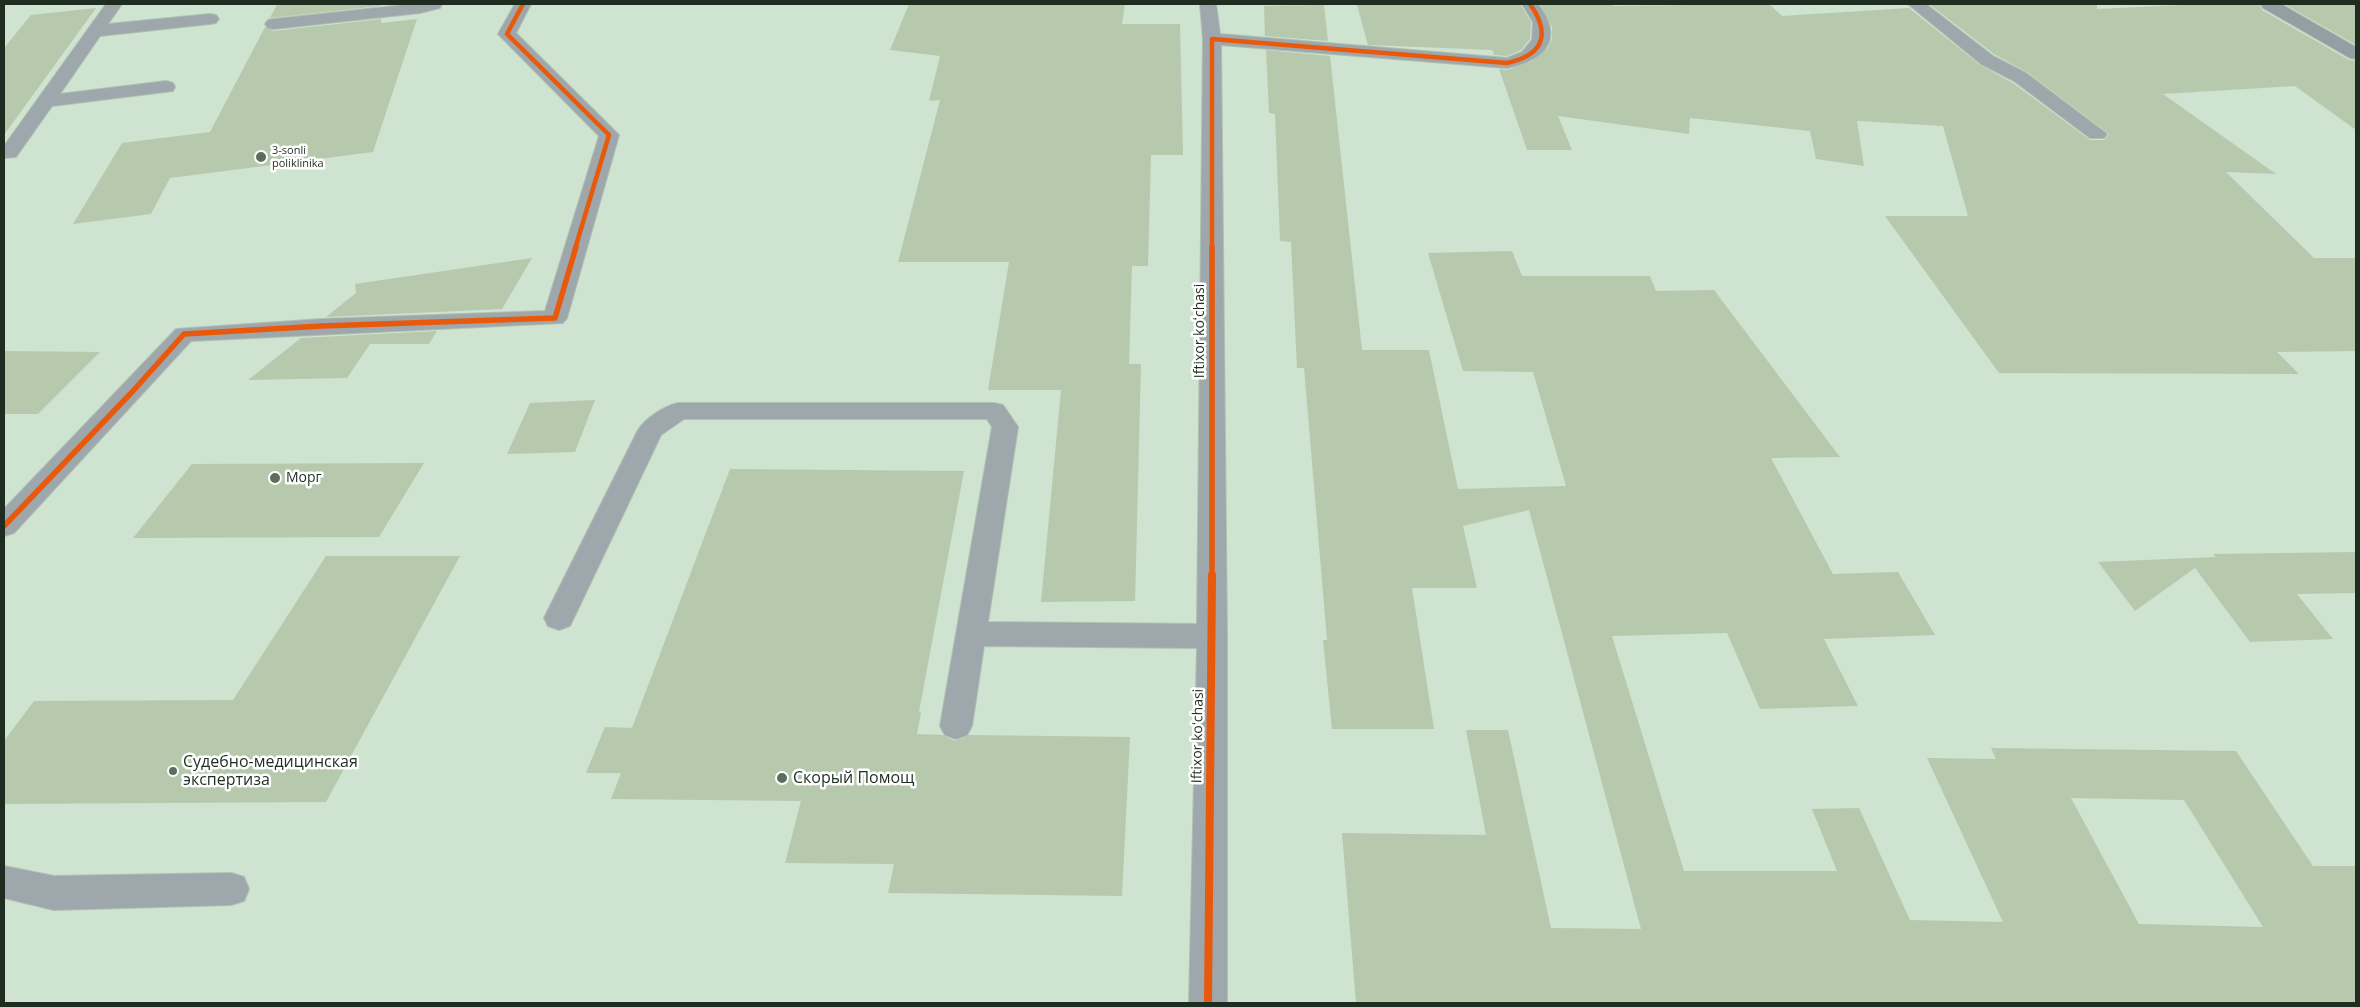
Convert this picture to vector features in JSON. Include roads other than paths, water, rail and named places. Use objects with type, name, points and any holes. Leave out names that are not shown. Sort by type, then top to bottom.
[{"type":"main road","points":[[2269,4],[2356,54]]},
{"type":"street","points":[[10,153],[114,4]]},
{"type":"street","points":[[274,24],[420,8],[434,4]]},
{"type":"street","points":[[4,526],[133,391],[184,334],[322,326],[555,318],[609,136],[507,34],[523,4]]},
{"type":"street","name":"Iftixor koʻchasi","points":[[1208,4],[1212,39],[1212,636],[1208,1003]]},
{"type":"street","points":[[1212,39],[1507,63],[1531,56],[1540,44],[1542,23],[1530,4]]},
{"type":"street","points":[[1916,4],[1987,60],[2020,77],[2097,134]]},
{"type":"street","points":[[95,31],[210,18]]},
{"type":"street","points":[[46,101],[166,86]]},
{"type":"street","points":[[559,618],[651,430],[678,411],[994,411],[1005,427],[956,726]]},
{"type":"street","points":[[971,634],[1212,636]]},
{"type":"street","points":[[4,882],[54,893],[231,890]]},
{"type":"place","name":"3-sonli poliklinika","points":[[261,157]]},
{"type":"place","name":"Морг","points":[[275,478]]},
{"type":"place","name":"Судебно-медицинская экспертиза","points":[[173,771]]},
{"type":"place","name":"Скорый Помощ","points":[[782,778]]}]
